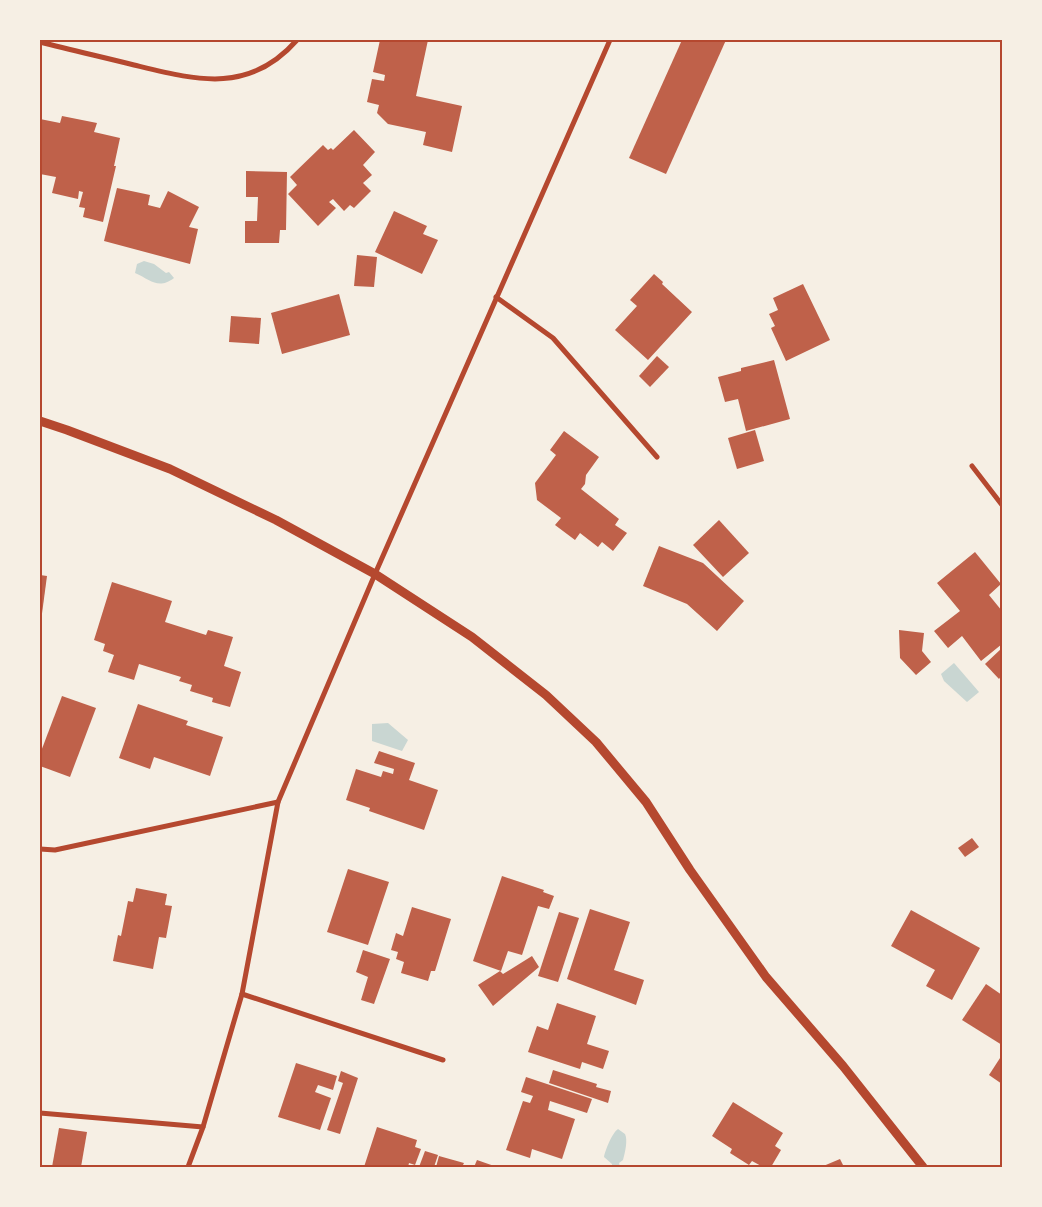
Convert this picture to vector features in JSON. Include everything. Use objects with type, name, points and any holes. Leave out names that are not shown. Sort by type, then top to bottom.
[{"type":"street","points":[[40,42],[168,74],[194,79],[214,80],[231,79],[256,71],[284,54],[297,40]]},
{"type":"street","points":[[188,1167],[203,1127],[242,994],[278,802],[375,574],[610,40]]},
{"type":"street","points":[[496,297],[553,338],[657,457]]},
{"type":"street","points":[[40,421],[170,468],[276,520],[375,574],[472,637],[546,695],[596,742],[646,802],[690,870],[766,977],[843,1066],[922,1167]]},
{"type":"street","points":[[972,466],[1002,505]]},
{"type":"street","points":[[40,849],[55,850],[278,802]]},
{"type":"street","points":[[242,994],[443,1060]]},
{"type":"street","points":[[40,1113],[203,1127]]},
{"type":"shaded area","points":[[144,261],[154,264],[166,273],[169,272],[174,278],[159,284],[135,273],[137,264]]},
{"type":"shaded area","points":[[954,663],[979,692],[967,702],[944,681],[941,674]]},
{"type":"shaded area","points":[[388,723],[408,740],[402,751],[372,741],[372,724]]},
{"type":"shaded area","points":[[618,1129],[625,1134],[625,1150],[623,1160],[619,1163],[620,1167],[612,1167],[612,1164],[604,1157],[611,1138]]},
{"type":"building","points":[[380,40],[428,40],[416,96],[462,106],[452,152],[423,145],[426,132],[388,124],[377,113],[379,105],[367,102],[372,79],[384,81],[385,75],[373,72]]},
{"type":"building","points":[[682,40],[726,40],[666,174],[629,158]]},
{"type":"building","points":[[62,116],[97,123],[94,132],[120,138],[114,166],[116,166],[103,222],[83,217],[85,208],[79,207],[83,192],[79,191],[78,199],[52,193],[56,177],[40,174],[40,119],[60,123]]},
{"type":"building","points":[[354,130],[375,152],[363,165],[372,175],[363,183],[371,191],[354,208],[350,205],[344,211],[333,199],[329,202],[336,208],[318,226],[288,194],[297,185],[290,177],[323,145],[328,150],[331,148],[333,150]]},
{"type":"building","points":[[246,171],[287,172],[286,230],[280,230],[279,243],[245,243],[245,221],[257,221],[258,197],[246,197]]},
{"type":"building","points":[[117,188],[150,195],[148,205],[160,208],[168,191],[199,207],[189,227],[198,229],[190,264],[104,241]]},
{"type":"building","points":[[394,211],[427,226],[423,234],[438,240],[422,274],[375,252]]},
{"type":"building","points":[[357,255],[377,257],[374,287],[354,286]]},
{"type":"building","points":[[654,274],[692,312],[648,360],[615,330],[637,306],[630,300]]},
{"type":"building","points":[[803,284],[830,340],[786,361],[771,328],[775,326],[769,314],[778,310],[773,298]]},
{"type":"building","points":[[339,294],[350,335],[282,354],[271,313]]},
{"type":"building","points":[[231,316],[261,318],[259,344],[229,342]]},
{"type":"building","points":[[657,356],[669,367],[650,387],[639,376]]},
{"type":"building","points":[[774,360],[790,419],[746,431],[738,399],[725,402],[718,377],[741,371],[741,368]]},
{"type":"building","points":[[755,430],[764,461],[737,469],[728,438]]},
{"type":"building","points":[[564,431],[599,457],[586,475],[585,484],[581,489],[619,519],[615,525],[627,533],[613,551],[602,542],[598,547],[580,533],[575,540],[555,525],[561,518],[537,500],[535,483],[556,455],[550,450]]},
{"type":"building","points":[[719,520],[749,553],[723,577],[693,545]]},
{"type":"building","points":[[659,546],[703,563],[744,601],[717,631],[687,604],[643,586]]},
{"type":"building","points":[[975,552],[1001,584],[989,595],[1002,611],[1002,644],[981,661],[962,636],[948,648],[934,631],[960,611],[937,583]]},
{"type":"building","points":[[40,575],[47,576],[41,621],[40,621]]},
{"type":"building","points":[[112,582],[172,601],[165,622],[206,635],[208,630],[233,637],[224,666],[241,672],[230,707],[212,702],[213,698],[190,691],[192,685],[179,681],[181,677],[139,664],[134,680],[108,672],[114,655],[103,651],[105,644],[94,640]]},
{"type":"building","points":[[899,630],[924,633],[922,651],[931,662],[916,675],[900,658]]},
{"type":"building","points":[[1002,648],[1002,675],[999,679],[985,664]]},
{"type":"building","points":[[62,696],[96,708],[70,777],[40,766],[40,754]]},
{"type":"building","points":[[138,704],[188,721],[186,725],[223,737],[210,776],[154,757],[150,769],[119,758]]},
{"type":"building","points":[[379,751],[415,763],[409,780],[438,790],[424,830],[369,811],[370,808],[346,800],[356,769],[381,777],[383,771],[393,774],[394,769],[374,763]]},
{"type":"building","points":[[972,838],[979,847],[965,857],[958,848]]},
{"type":"building","points":[[348,869],[389,882],[368,945],[327,932]]},
{"type":"building","points":[[502,876],[544,890],[543,892],[554,896],[549,909],[538,906],[522,955],[508,951],[501,971],[473,961]]},
{"type":"building","points":[[136,888],[167,894],[165,905],[172,906],[166,938],[159,937],[153,969],[113,961],[118,935],[121,936],[128,901],[133,902]]},
{"type":"building","points":[[412,907],[451,919],[435,971],[431,971],[428,981],[401,973],[404,962],[396,959],[398,952],[391,950],[396,933],[403,936]]},
{"type":"building","points":[[590,909],[630,922],[614,970],[644,980],[636,1005],[567,979]]},
{"type":"building","points":[[911,910],[980,948],[952,1000],[926,986],[935,970],[891,946]]},
{"type":"building","points":[[559,912],[579,918],[558,982],[538,976]]},
{"type":"building","points":[[363,950],[390,959],[374,1004],[361,1000],[368,977],[356,972]]},
{"type":"building","points":[[532,956],[539,967],[493,1006],[478,985],[500,971],[503,974]]},
{"type":"building","points":[[986,984],[1002,995],[1002,1045],[962,1020]]},
{"type":"building","points":[[557,1003],[596,1016],[587,1044],[609,1051],[603,1069],[582,1062],[580,1069],[528,1052],[537,1026],[548,1030]]},
{"type":"building","points":[[1002,1055],[1002,1084],[989,1075]]},
{"type":"building","points":[[296,1063],[337,1076],[333,1090],[318,1085],[315,1092],[331,1098],[320,1130],[278,1117]]},
{"type":"building","points":[[553,1070],[597,1084],[596,1087],[611,1091],[608,1103],[549,1083]]},
{"type":"building","points":[[341,1071],[358,1078],[340,1134],[327,1130],[343,1083],[338,1081]]},
{"type":"building","points":[[526,1077],[592,1099],[587,1113],[550,1101],[548,1110],[575,1119],[562,1159],[532,1149],[530,1158],[506,1150],[523,1101],[530,1103],[533,1096],[521,1092]]},
{"type":"building","points":[[733,1102],[783,1133],[775,1146],[781,1150],[771,1167],[763,1167],[752,1161],[749,1165],[730,1153],[732,1149],[712,1136]]},
{"type":"building","points":[[377,1127],[417,1140],[415,1147],[421,1149],[415,1165],[409,1163],[408,1167],[364,1167]]},
{"type":"building","points":[[59,1128],[87,1132],[81,1167],[52,1167]]},
{"type":"building","points":[[425,1151],[438,1155],[434,1167],[419,1167]]},
{"type":"building","points":[[439,1156],[464,1163],[462,1167],[436,1167]]},
{"type":"building","points":[[840,1159],[844,1167],[821,1167]]},
{"type":"building","points":[[477,1160],[497,1167],[474,1167]]}]
